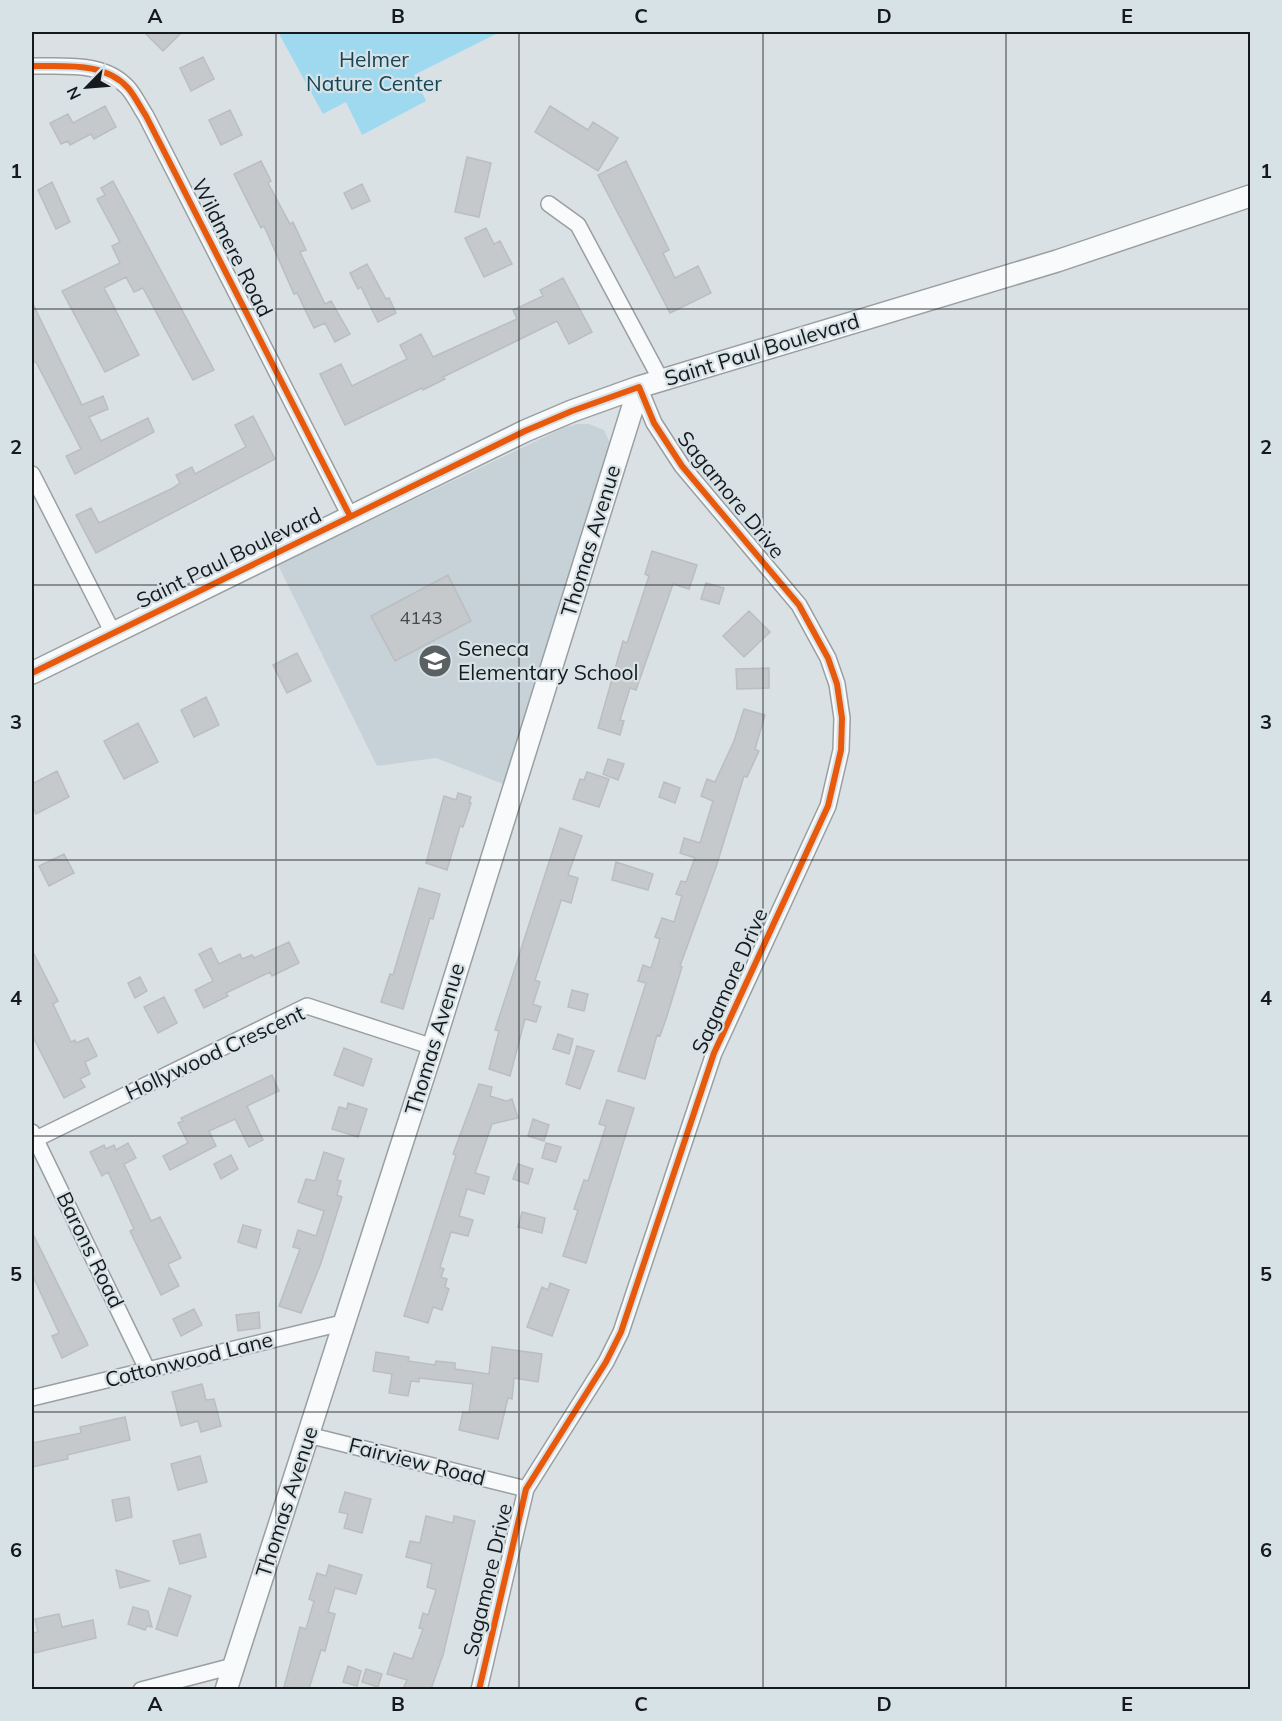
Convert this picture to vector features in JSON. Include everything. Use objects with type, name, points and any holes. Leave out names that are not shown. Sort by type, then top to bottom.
[{"type":"main road","name":"Saint Paul Boulevard","points":[[32,674],[350,516],[525,431],[572,411],[660,380],[1057,261],[1251,196]]},
{"type":"main road","name":"Thomas Avenue","points":[[226,1689],[346,1322],[639,387]]},
{"type":"street","name":"Wildmere Road","points":[[32,66],[81,67],[106,72],[128,88],[146,116],[350,516]]},
{"type":"street","points":[[549,204],[578,225],[660,380]]},
{"type":"street","name":"Sagamore Drive","points":[[479,1689],[526,1489],[606,1362],[621,1332],[714,1053],[822,822],[836,778],[841,750],[842,718],[837,684],[814,628],[784,584],[682,466],[654,423],[639,387]]},
{"type":"street","points":[[32,474],[113,633]]},
{"type":"street","name":"Hollywood Crescent","points":[[34,1134],[308,1006],[433,1047]]},
{"type":"street","name":"Barons Road","points":[[34,1134],[147,1369]]},
{"type":"street","name":"Cottonwood Lane","points":[[32,1398],[346,1322]]},
{"type":"street","name":"Fairview Road","points":[[308,1435],[526,1489]]},
{"type":"street","points":[[141,1689],[233,1666]]},
{"type":"shaded area","name":"Seneca Elementary School","points":[[577,424],[589,424],[604,430],[613,450],[503,784],[436,758],[377,766],[278,565],[563,428]]},
{"type":"green space","name":"Helmer Nature Center","points":[[278,32],[500,32],[414,75],[426,101],[362,135],[346,102],[323,114]]},
{"type":"building","points":[[144,32],[182,32],[163,51]]},
{"type":"building","points":[[203,57],[214,79],[191,91],[180,68]]},
{"type":"building","points":[[105,106],[116,127],[94,139],[91,134],[70,145],[68,141],[61,144],[50,123],[68,114],[73,123]]},
{"type":"building","points":[[550,106],[588,130],[593,122],[618,138],[598,171],[535,132]]},
{"type":"building","points":[[230,110],[242,135],[221,145],[209,120]]},
{"type":"building","points":[[467,157],[491,163],[479,217],[455,212]]},
{"type":"building","points":[[261,161],[271,181],[268,183],[290,224],[293,222],[306,250],[300,252],[325,304],[331,301],[350,334],[335,342],[325,323],[314,328],[297,293],[294,294],[264,226],[261,228],[234,174]]},
{"type":"building","points":[[626,161],[669,250],[663,253],[675,278],[698,266],[711,293],[670,313],[598,175]]},
{"type":"building","points":[[113,181],[214,370],[193,380],[143,288],[134,292],[126,277],[104,288],[139,355],[105,372],[62,291],[120,263],[112,246],[120,242],[97,199],[105,195],[101,188]]},
{"type":"building","points":[[52,182],[70,222],[56,229],[38,190]]},
{"type":"building","points":[[362,184],[370,201],[352,209],[344,193]]},
{"type":"building","points":[[486,228],[494,244],[500,241],[512,264],[484,277],[465,238]]},
{"type":"building","points":[[367,264],[396,313],[378,322],[361,287],[358,289],[350,273]]},
{"type":"building","points":[[563,278],[592,332],[569,344],[557,321],[443,377],[445,379],[423,390],[422,388],[345,425],[320,374],[341,364],[352,386],[407,359],[400,345],[421,334],[433,357],[517,319],[513,310],[543,296],[540,290]]},
{"type":"building","points":[[32,302],[82,405],[103,396],[108,409],[89,417],[101,441],[148,418],[154,432],[75,474],[66,456],[81,449],[36,362],[32,362]]},
{"type":"building","points":[[253,416],[275,459],[96,553],[76,515],[91,508],[99,523],[171,489],[180,483],[176,475],[192,467],[195,474],[246,447],[235,425]]},
{"type":"building","points":[[652,551],[697,565],[689,589],[673,584],[636,690],[630,688],[620,720],[624,721],[620,735],[598,728],[623,641],[627,643],[649,576],[645,574]]},
{"type":"building","name":"Seneca Elementary School","points":[[448,575],[471,621],[395,661],[371,616]]},
{"type":"building","points":[[706,583],[724,588],[719,604],[701,599]]},
{"type":"building","points":[[749,611],[770,632],[744,657],[723,636]]},
{"type":"building","points":[[297,653],[311,681],[287,693],[273,665]]},
{"type":"building","points":[[769,668],[769,688],[737,689],[736,669]]},
{"type":"building","points":[[206,697],[219,725],[194,737],[181,710]]},
{"type":"building","points":[[744,709],[765,715],[755,749],[759,751],[747,777],[744,776],[716,867],[680,966],[682,967],[667,1016],[660,1036],[657,1035],[645,1079],[618,1071],[646,983],[638,981],[643,965],[651,968],[660,939],[655,937],[662,918],[674,922],[682,896],[676,894],[681,881],[686,882],[695,858],[680,853],[684,838],[700,843],[713,801],[701,796],[707,779],[715,782],[734,741]]},
{"type":"building","points":[[138,723],[158,762],[124,779],[104,741]]},
{"type":"building","points":[[608,759],[624,764],[618,780],[603,774]]},
{"type":"building","points":[[57,771],[69,797],[36,814],[32,805],[32,784]]},
{"type":"building","points":[[587,772],[609,779],[599,807],[573,799],[580,779],[584,780]]},
{"type":"building","points":[[664,782],[680,788],[675,803],[659,797]]},
{"type":"building","points":[[458,793],[471,797],[469,803],[471,803],[463,827],[460,826],[447,870],[426,863],[444,796],[456,800]]},
{"type":"building","points":[[560,828],[582,836],[568,875],[578,878],[571,903],[561,900],[535,980],[540,982],[533,1004],[541,1007],[536,1022],[525,1019],[510,1076],[489,1069],[499,1031],[495,1030]]},
{"type":"building","points":[[64,854],[74,873],[49,886],[39,866]]},
{"type":"building","points":[[616,862],[653,874],[648,890],[612,880]]},
{"type":"building","points":[[419,888],[440,894],[433,919],[430,918],[403,1009],[381,1002],[390,974],[393,975]]},
{"type":"building","points":[[289,942],[299,963],[272,976],[270,972],[226,993],[228,996],[204,1008],[195,990],[213,981],[199,954],[211,948],[219,964],[240,954],[242,959],[252,955],[254,958]]},
{"type":"building","points":[[32,950],[58,1001],[53,1004],[71,1042],[75,1040],[76,1043],[88,1038],[97,1056],[85,1062],[90,1074],[80,1079],[85,1087],[64,1098],[32,1035]]},
{"type":"building","points":[[140,977],[147,991],[135,998],[128,983]]},
{"type":"building","points":[[572,990],[588,994],[584,1011],[568,1007]]},
{"type":"building","points":[[164,997],[177,1023],[158,1033],[144,1007]]},
{"type":"building","points":[[558,1034],[573,1039],[569,1054],[553,1049]]},
{"type":"building","points":[[577,1046],[594,1051],[580,1089],[566,1084]]},
{"type":"building","points":[[344,1048],[372,1059],[363,1086],[334,1075]]},
{"type":"building","points":[[272,1075],[279,1091],[247,1106],[263,1140],[249,1147],[235,1119],[209,1131],[216,1146],[170,1170],[163,1156],[188,1143],[178,1123],[183,1121],[181,1118]]},
{"type":"building","points":[[479,1084],[492,1087],[490,1096],[506,1101],[512,1099],[518,1118],[492,1124],[475,1173],[489,1177],[484,1194],[467,1189],[459,1216],[473,1220],[468,1236],[451,1232],[440,1267],[444,1269],[441,1277],[447,1279],[445,1287],[449,1289],[442,1310],[433,1307],[428,1323],[404,1316],[456,1155],[453,1154]]},
{"type":"building","points":[[607,1100],[634,1108],[586,1263],[563,1256],[578,1210],[574,1209],[584,1180],[588,1181],[606,1126],[599,1124]]},
{"type":"building","points":[[348,1103],[367,1109],[358,1137],[332,1129],[339,1107],[347,1109]]},
{"type":"building","points":[[533,1119],[549,1125],[544,1141],[528,1136]]},
{"type":"building","points":[[128,1143],[136,1158],[124,1164],[151,1221],[160,1217],[181,1258],[168,1264],[179,1286],[161,1295],[130,1231],[134,1229],[108,1172],[102,1176],[90,1152],[104,1145],[106,1149],[114,1145],[116,1150]]},
{"type":"building","points":[[546,1143],[561,1147],[556,1162],[542,1158]]},
{"type":"building","points":[[324,1152],[344,1159],[337,1180],[341,1181],[337,1195],[342,1197],[321,1263],[301,1313],[279,1306],[300,1249],[293,1247],[298,1230],[316,1236],[324,1211],[298,1202],[306,1179],[315,1181]]},
{"type":"building","points":[[231,1155],[238,1169],[221,1179],[214,1164]]},
{"type":"building","points":[[518,1164],[533,1169],[528,1184],[513,1179]]},
{"type":"building","points":[[522,1212],[545,1218],[542,1233],[518,1227]]},
{"type":"building","points":[[243,1225],[261,1230],[256,1248],[238,1242]]},
{"type":"building","points":[[32,1232],[88,1345],[62,1358],[52,1336],[59,1333],[32,1274]]},
{"type":"building","points":[[550,1283],[569,1290],[552,1336],[527,1327],[542,1287],[548,1290]]},
{"type":"building","points":[[194,1309],[202,1325],[181,1336],[173,1319]]},
{"type":"building","points":[[259,1312],[260,1328],[238,1331],[236,1315]]},
{"type":"building","points":[[492,1347],[542,1354],[538,1382],[514,1378],[512,1399],[508,1398],[498,1439],[459,1430],[463,1412],[469,1413],[473,1384],[419,1378],[419,1382],[411,1381],[408,1396],[389,1393],[392,1374],[373,1371],[376,1352],[409,1357],[408,1361],[435,1365],[436,1361],[455,1363],[455,1369],[489,1374]]},
{"type":"building","points":[[202,1384],[206,1400],[214,1399],[221,1426],[201,1432],[198,1421],[181,1426],[172,1392]]},
{"type":"building","points":[[125,1417],[130,1440],[67,1455],[68,1459],[32,1467],[32,1443],[81,1433],[80,1427]]},
{"type":"building","points":[[200,1456],[207,1482],[178,1490],[171,1464]]},
{"type":"building","points":[[345,1492],[371,1499],[362,1533],[344,1528],[348,1514],[339,1512]]},
{"type":"building","points":[[129,1497],[132,1517],[116,1521],[112,1500]]},
{"type":"building","points":[[426,1516],[453,1523],[454,1516],[475,1521],[443,1655],[431,1689],[403,1689],[407,1680],[387,1674],[394,1653],[412,1659],[423,1629],[419,1628],[423,1613],[428,1615],[436,1590],[427,1587],[432,1564],[406,1557],[410,1541],[420,1543]]},
{"type":"building","points":[[200,1534],[206,1557],[180,1564],[173,1541]]},
{"type":"building","points":[[329,1565],[362,1575],[356,1594],[335,1588],[328,1612],[335,1614],[325,1651],[321,1650],[309,1689],[284,1687],[300,1627],[306,1629],[314,1601],[309,1599],[317,1573],[326,1576]]},
{"type":"building","points":[[116,1570],[149,1581],[120,1588]]},
{"type":"building","points":[[169,1588],[191,1596],[177,1636],[156,1629]]},
{"type":"building","points":[[133,1607],[148,1611],[152,1627],[147,1626],[145,1630],[128,1624]]},
{"type":"building","points":[[59,1614],[62,1627],[93,1620],[96,1638],[34,1653],[32,1633],[38,1632],[35,1619]]},
{"type":"building","points":[[348,1666],[361,1671],[357,1686],[343,1682]]},
{"type":"building","points":[[366,1669],[382,1674],[378,1687],[362,1682]]},
{"type":"cycle path","points":[[32,66],[96,69],[118,79],[133,94],[350,516]]},
{"type":"cycle path","points":[[32,673],[525,431],[639,387],[654,423],[682,466],[799,605],[828,658],[837,684],[842,718],[841,750],[828,806],[714,1053],[621,1332],[606,1362],[526,1489],[479,1690]]},
{"type":"place","name":"Seneca Elementary School","points":[[435,661]]}]
